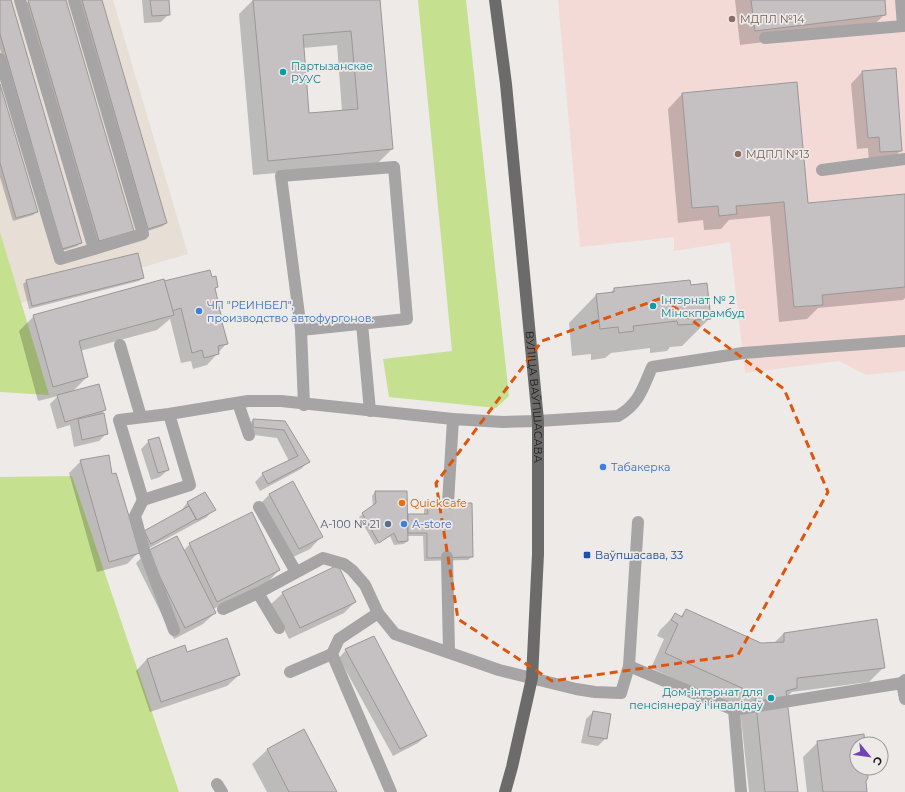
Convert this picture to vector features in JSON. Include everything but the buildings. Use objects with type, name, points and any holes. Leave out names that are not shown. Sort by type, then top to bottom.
[{"type":"main road","name":"ВУЛІЦА ВАЎПШАСАВА","points":[[495,0],[506,92],[538,422],[538,554],[532,678],[505,792]]},
{"type":"lane","points":[[20,0],[94,249]]},
{"type":"lane","points":[[0,59],[60,259],[143,234],[74,0]]},
{"type":"lane","points":[[765,38],[904,26],[901,0]]},
{"type":"lane","points":[[822,170],[905,158]]},
{"type":"lane","points":[[301,330],[407,319],[394,167],[281,176],[301,330],[304,405]]},
{"type":"lane","points":[[362,324],[370,411]]},
{"type":"lane","points":[[174,630],[144,550],[135,516],[143,500],[119,420],[238,403],[281,401],[304,405],[453,419],[538,422],[618,416],[630,410],[641,393],[652,367],[743,352],[905,341]]},
{"type":"lane","points":[[120,345],[141,417]]},
{"type":"lane","points":[[238,403],[249,435]]},
{"type":"lane","points":[[143,500],[190,485],[169,414]]},
{"type":"lane","points":[[448,503],[453,419]]},
{"type":"lane","points":[[259,507],[296,572]]},
{"type":"lane","points":[[224,609],[258,593],[323,558],[344,564],[352,570],[365,585],[378,613],[395,634],[499,670],[595,692],[622,693],[629,666],[638,522]]},
{"type":"lane","points":[[448,558],[449,652]]},
{"type":"lane","points":[[258,593],[278,628]]},
{"type":"lane","points":[[290,672],[332,654],[339,640],[378,613]]},
{"type":"lane","points":[[332,654],[391,792]]},
{"type":"lane","points":[[629,666],[734,710],[903,681],[905,699]]},
{"type":"lane","points":[[734,710],[741,792]]},
{"type":"highlighted area","points":[[662,298],[784,389],[828,492],[738,655],[552,681],[458,619],[436,483],[542,341]]},
{"type":"shaded area","points":[[0,0],[113,0],[188,254],[17,304],[0,241]]},
{"type":"shaded area","name":"МДПЛ №13","points":[[558,0],[905,0],[905,371],[866,375],[839,361],[745,373],[730,242],[674,251],[674,237],[580,247]]},
{"type":"green space","points":[[418,0],[466,0],[509,396],[496,408],[389,397],[383,359],[452,351]]},
{"type":"green space","points":[[0,232],[49,395],[0,392]]},
{"type":"green space","points":[[72,476],[179,792],[0,792],[0,477]]},
{"type":"tunnel","points":[[447,557],[448,503]]},
{"type":"place","name":"МДПЛ №14","points":[[732,19]]},
{"type":"place","name":"Партызанскае РУУС","points":[[283,72]]},
{"type":"place","name":"МДПЛ №13","points":[[738,154]]},
{"type":"place","name":"Інтэрнат № 2 Мінскпрамбуд","points":[[653,306]]},
{"type":"place","name":"ЧП \"РЕИНБЕЛ\", производство автофургонов.","points":[[199,311]]},
{"type":"place","name":"Табакерка","points":[[603,467]]},
{"type":"place","name":"QuickCafe","points":[[402,503]]},
{"type":"place","name":"А-100 № 21","points":[[388,524]]},
{"type":"place","name":"А-store","points":[[404,524]]},
{"type":"place","name":"Ваўпшасава, 33","points":[[587,555]]},
{"type":"place","name":"Дом-інтэрнат для пенсіянераў і інвалідаў","points":[[771,698]]}]
